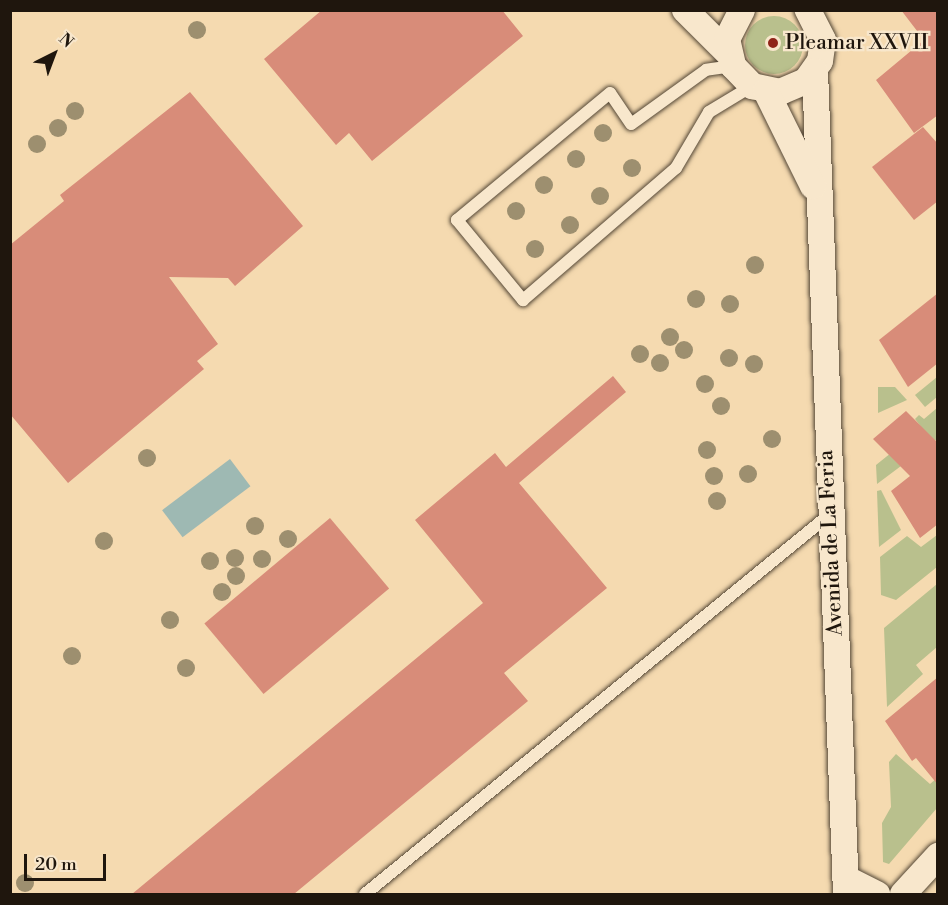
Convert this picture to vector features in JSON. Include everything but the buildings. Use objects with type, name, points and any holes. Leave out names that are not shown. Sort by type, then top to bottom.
[{"type":"street","points":[[685,10],[730,59]]},
{"type":"street","points":[[730,59],[730,31],[742,10]]},
{"type":"street","name":"Avenida de La Feria","points":[[810,11],[823,40],[815,70],[816,192],[847,887]]},
{"type":"street","name":"Avenida de La Feria","points":[[730,59],[759,89],[816,192]]},
{"type":"street","points":[[759,89],[794,88],[815,70]]},
{"type":"street","points":[[903,894],[938,856]]},
{"type":"street","points":[[847,887],[878,894]]},
{"type":"lane","points":[[730,59],[706,70],[631,124],[610,93],[457,220],[523,300],[676,168],[709,112],[759,89]]},
{"type":"lane","points":[[364,894],[829,514]]},
{"type":"green space","points":[[768,16],[780,16],[795,24],[803,39],[803,51],[795,66],[780,74],[768,74],[753,66],[745,51],[745,39],[753,24]]},
{"type":"green space","points":[[937,377],[937,397],[925,407],[915,395]]},
{"type":"green space","points":[[878,387],[895,387],[907,400],[878,413]]},
{"type":"green space","points":[[937,408],[937,439],[877,484],[876,465],[922,428],[915,419],[919,415],[924,419]]},
{"type":"green space","points":[[881,490],[901,530],[879,547],[877,491]]},
{"type":"green space","points":[[937,535],[937,567],[896,600],[881,595],[880,557],[907,536],[921,547]]},
{"type":"green space","points":[[937,584],[937,647],[916,665],[923,674],[887,707],[884,628]]},
{"type":"green space","points":[[896,754],[930,784],[937,778],[937,808],[889,864],[883,862],[882,823],[891,807],[889,762]]},
{"type":"water","points":[[230,459],[250,486],[183,537],[162,510]]},
{"type":"place","name":"Pleamar XXVII","points":[[773,43]]}]
